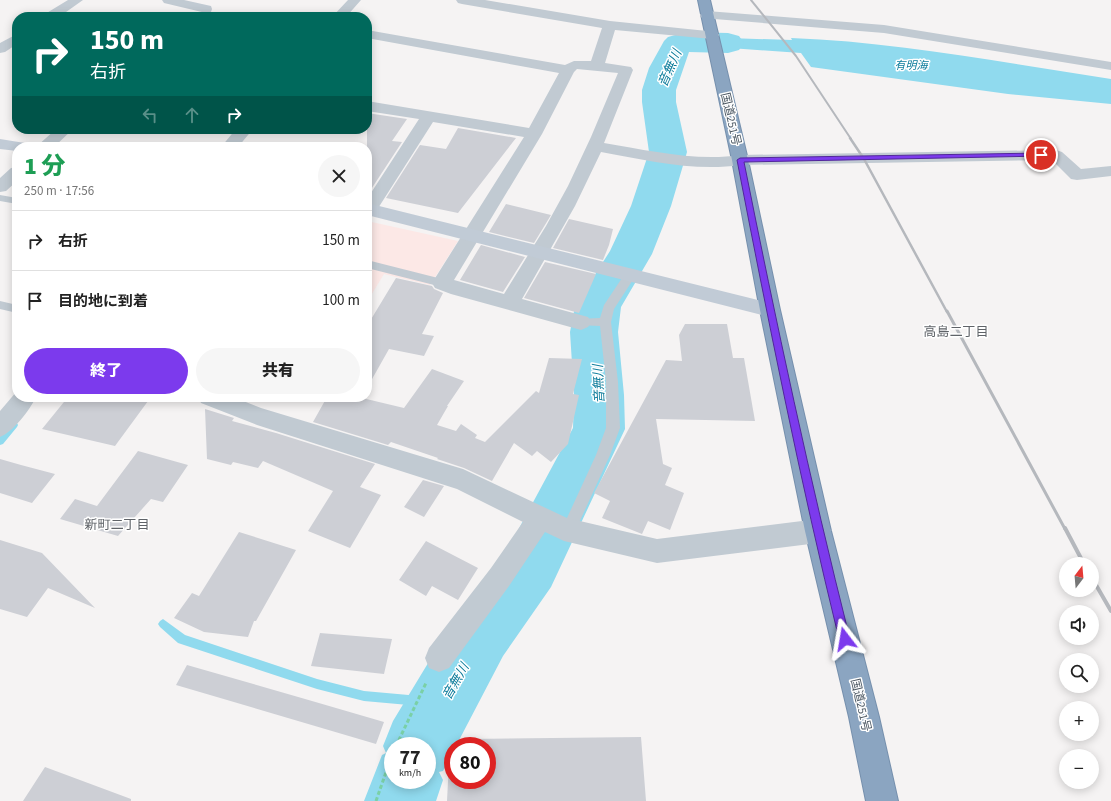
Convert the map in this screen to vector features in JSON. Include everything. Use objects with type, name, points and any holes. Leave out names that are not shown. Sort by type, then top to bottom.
[{"type":"highway","name":"国道251号","points":[[704,0],[740,160],[770,310],[818,531],[864,717],[882,801]]},
{"type":"street","points":[[58,12],[77,0]]},
{"type":"street","points":[[168,0],[199,12]]},
{"type":"street","points":[[203,12],[217,0]]},
{"type":"street","points":[[344,12],[355,0]]},
{"type":"street","points":[[462,0],[610,25],[713,40]]},
{"type":"street","points":[[707,15],[884,29],[1111,66]]},
{"type":"street","points":[[597,66],[610,25]]},
{"type":"street","points":[[372,35],[568,70]]},
{"type":"street","points":[[0,49],[12,41]]},
{"type":"street","points":[[509,303],[580,178],[595,146],[626,70],[597,66],[574,65],[568,70],[534,134],[442,283],[509,303],[581,322]]},
{"type":"street","points":[[372,107],[534,134]]},
{"type":"street","points":[[372,204],[429,116]]},
{"type":"street","points":[[50,142],[59,134]]},
{"type":"street","points":[[233,142],[241,134]]},
{"type":"street","points":[[0,144],[12,145]]},
{"type":"street","points":[[595,146],[657,157],[721,163],[740,160],[1056,155],[1077,175],[1111,171]]},
{"type":"street","points":[[0,187],[12,176]]},
{"type":"street","points":[[372,211],[770,310]]},
{"type":"street","points":[[0,427],[21,402]]},
{"type":"street","points":[[222,402],[257,416],[464,480],[555,524],[658,551],[818,531]]},
{"type":"street","points":[[439,658],[500,577],[555,524]]},
{"type":"lane","points":[[0,198],[12,200]]},
{"type":"lane","points":[[372,265],[442,283]]},
{"type":"lane","points":[[555,524],[603,455],[613,428],[612,382],[605,322],[608,308],[630,275]]},
{"type":"lane","points":[[0,305],[12,308]]},
{"type":"lane","points":[[581,322],[605,322]]},
{"type":"path","points":[[400,737],[439,658]]},
{"type":"path","points":[[376,801],[384,778]]},
{"type":"shaded area","points":[[372,222],[458,241],[430,285],[384,274],[372,294]]},
{"type":"water","name":"有明海","points":[[728,38],[792,40],[791,38],[872,44],[951,54],[1111,79],[1111,104],[1008,94],[811,67],[801,53],[730,48]]},
{"type":"building","points":[[372,114],[407,119],[392,141],[402,142],[372,188],[372,142],[367,142],[367,134],[372,134]]},
{"type":"building","points":[[458,128],[516,138],[458,213],[386,198],[420,145],[446,149]]},
{"type":"building","points":[[506,204],[551,215],[534,243],[489,232]]},
{"type":"building","points":[[569,219],[613,229],[603,260],[553,248]]},
{"type":"building","points":[[481,245],[525,257],[503,292],[460,280]]},
{"type":"building","points":[[545,262],[596,274],[579,313],[524,298]]},
{"type":"building","points":[[396,278],[432,286],[434,289],[443,293],[422,334],[434,336],[424,356],[389,349],[372,379],[372,318]]},
{"type":"building","points":[[685,324],[727,324],[733,358],[744,358],[755,421],[656,419],[663,464],[672,468],[665,485],[684,493],[670,530],[648,521],[642,534],[602,518],[610,501],[594,493],[666,360],[682,361],[679,335]]},
{"type":"building","points":[[549,358],[582,359],[573,394],[579,395],[568,444],[551,462],[537,451],[532,456],[514,443],[492,481],[464,468],[391,442],[388,445],[313,422],[324,402],[372,402],[372,400],[404,408],[432,369],[464,381],[447,406],[437,425],[456,431],[461,424],[477,435],[475,438],[485,442],[536,391],[539,393]]},
{"type":"building","points":[[64,402],[147,402],[115,446],[42,429]]},
{"type":"building","points":[[205,409],[234,418],[232,421],[375,464],[360,487],[381,495],[350,548],[308,531],[333,491],[263,461],[258,468],[233,462],[231,465],[207,459]]},
{"type":"building","points":[[138,451],[188,465],[163,502],[151,499],[118,536],[60,519],[75,499],[97,506]]},
{"type":"building","points":[[0,459],[55,474],[32,503],[0,493]]},
{"type":"building","points":[[423,480],[444,486],[424,517],[404,507]]},
{"type":"building","points":[[239,532],[296,550],[256,621],[254,621],[248,637],[204,632],[174,618],[192,593],[199,596]]},
{"type":"building","points":[[0,540],[42,553],[95,608],[48,588],[27,617],[0,609]]},
{"type":"building","points":[[426,541],[478,568],[458,600],[432,586],[426,596],[399,580]]},
{"type":"building","points":[[320,633],[392,639],[384,674],[311,666]]},
{"type":"building","points":[[187,665],[384,722],[376,744],[176,685]]},
{"type":"building","points":[[641,737],[646,801],[447,801],[448,789],[496,789],[496,739]]},
{"type":"building","points":[[45,767],[131,799],[131,801],[23,801]]},
{"type":"waterway","name":"音無川","points":[[423,737],[481,634],[530,567],[599,429],[599,395],[594,332],[598,306],[630,254],[651,206],[668,152],[659,102],[659,90],[666,68],[675,48],[679,44],[686,42],[728,43]]},
{"type":"waterway","points":[[0,441],[14,425]]},
{"type":"waterway","points":[[163,624],[182,639],[317,684],[364,696],[442,703]]},
{"type":"waterway","name":"音無川","points":[[400,801],[404,789]]},
{"type":"railway","points":[[751,0],[796,56],[851,139]]},
{"type":"railway","points":[[850,138],[864,159],[947,312]]},
{"type":"railway","points":[[947,311],[1065,529]]},
{"type":"railway","points":[[1065,528],[1080,557]]},
{"type":"railway","points":[[1099,590],[1111,611]]},
{"type":"district","name":"高島二丁目","points":[[956,331]]},
{"type":"district","name":"新町二丁目","points":[[117,524]]},
{"type":"route","points":[[845,639],[818,531],[770,310],[740,160],[1041,155]]}]
